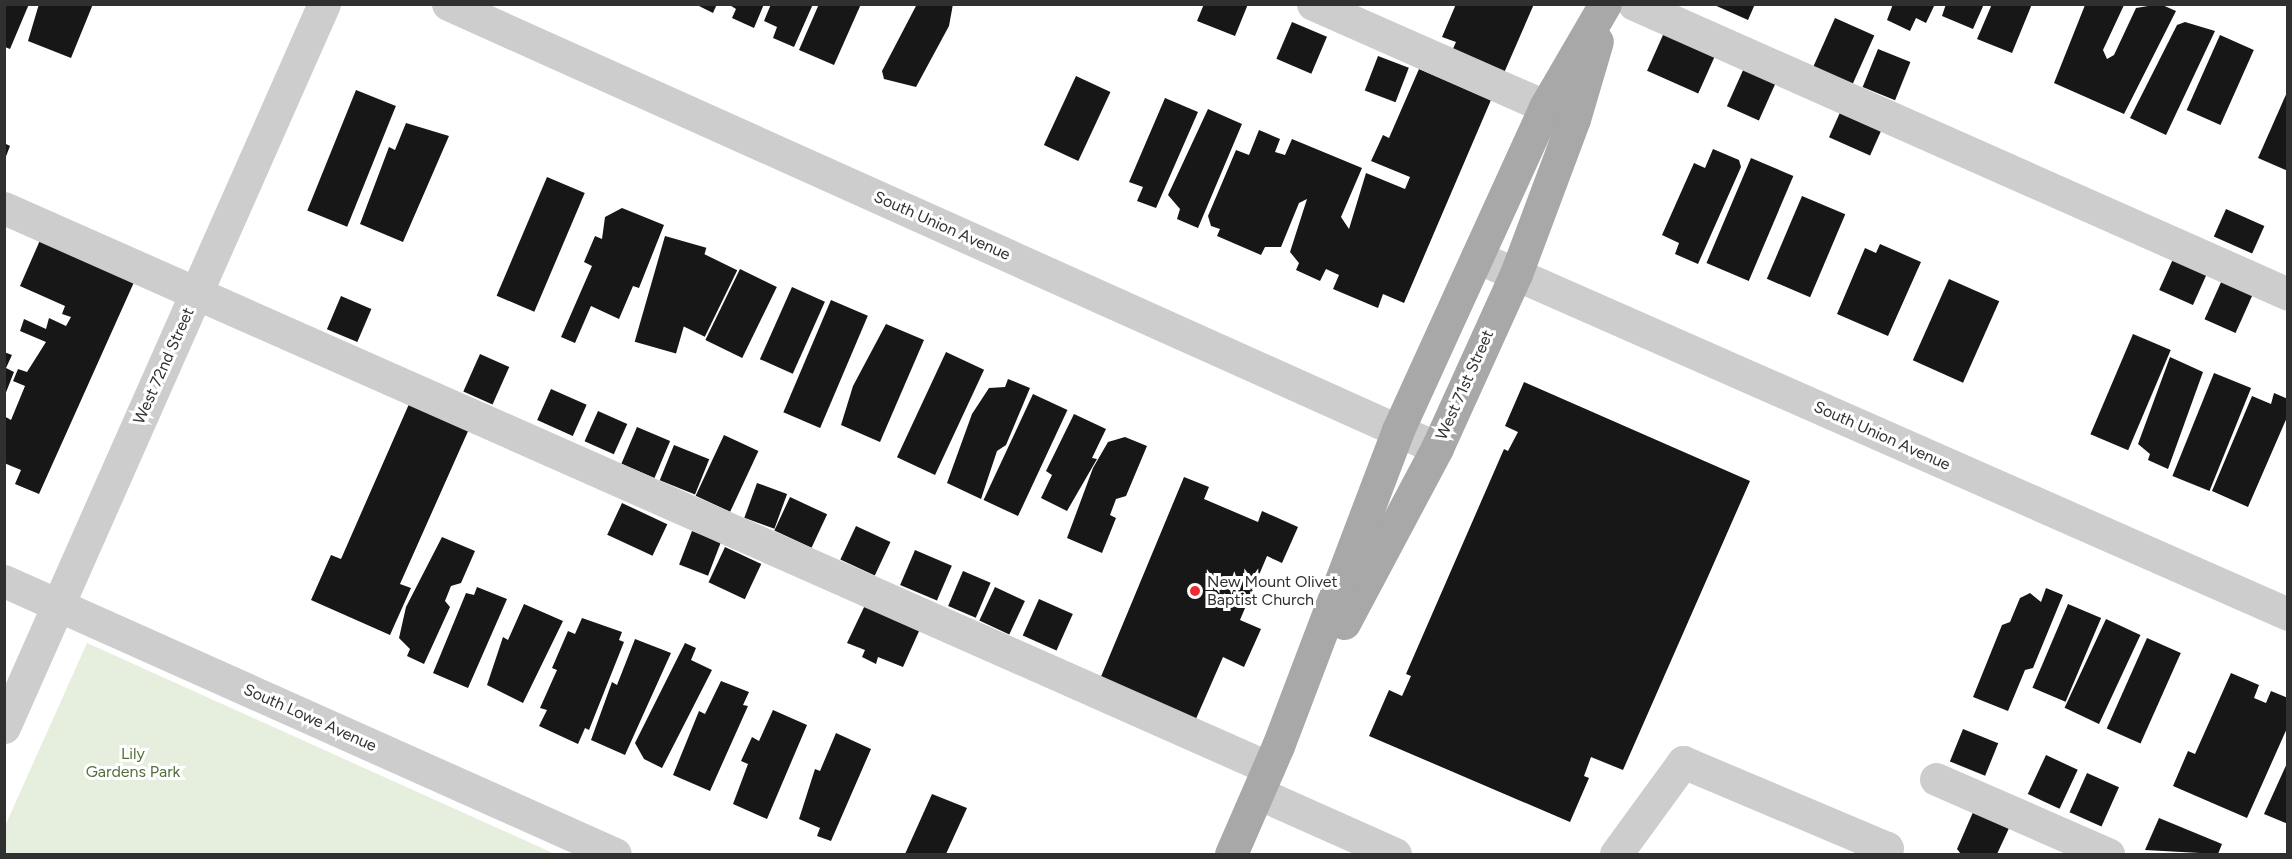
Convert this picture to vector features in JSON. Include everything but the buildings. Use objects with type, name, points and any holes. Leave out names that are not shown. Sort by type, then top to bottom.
[{"type":"main road","name":"West 71st Street","points":[[1268,769],[1437,448],[1516,274],[1574,119],[1606,4]]},
{"type":"main road","name":"West 71st Street","points":[[1231,855],[1268,769],[1398,430],[1545,107],[1606,4]]},
{"type":"street","name":"West 72nd Street","points":[[4,727],[324,4]]},
{"type":"street","name":"South Union Avenue","points":[[448,4],[1437,448]]},
{"type":"street","points":[[1313,4],[1574,119]]},
{"type":"street","points":[[1634,4],[2288,294]]},
{"type":"street","points":[[4,208],[1268,769],[1395,855]]},
{"type":"street","name":"South Union Avenue","points":[[1477,257],[2288,614]]},
{"type":"street","name":"South Lowe Avenue","points":[[4,581],[615,855]]},
{"type":"street","points":[[1625,852],[1683,762],[1887,848],[1884,855]]},
{"type":"street","points":[[1936,779],[2108,855]]},
{"type":"green space","name":"Lily Gardens Park","points":[[87,643],[555,854],[5,854],[5,826]]},
{"type":"place","name":"New Mount Olivet Baptist Church","points":[[1195,591]]}]
